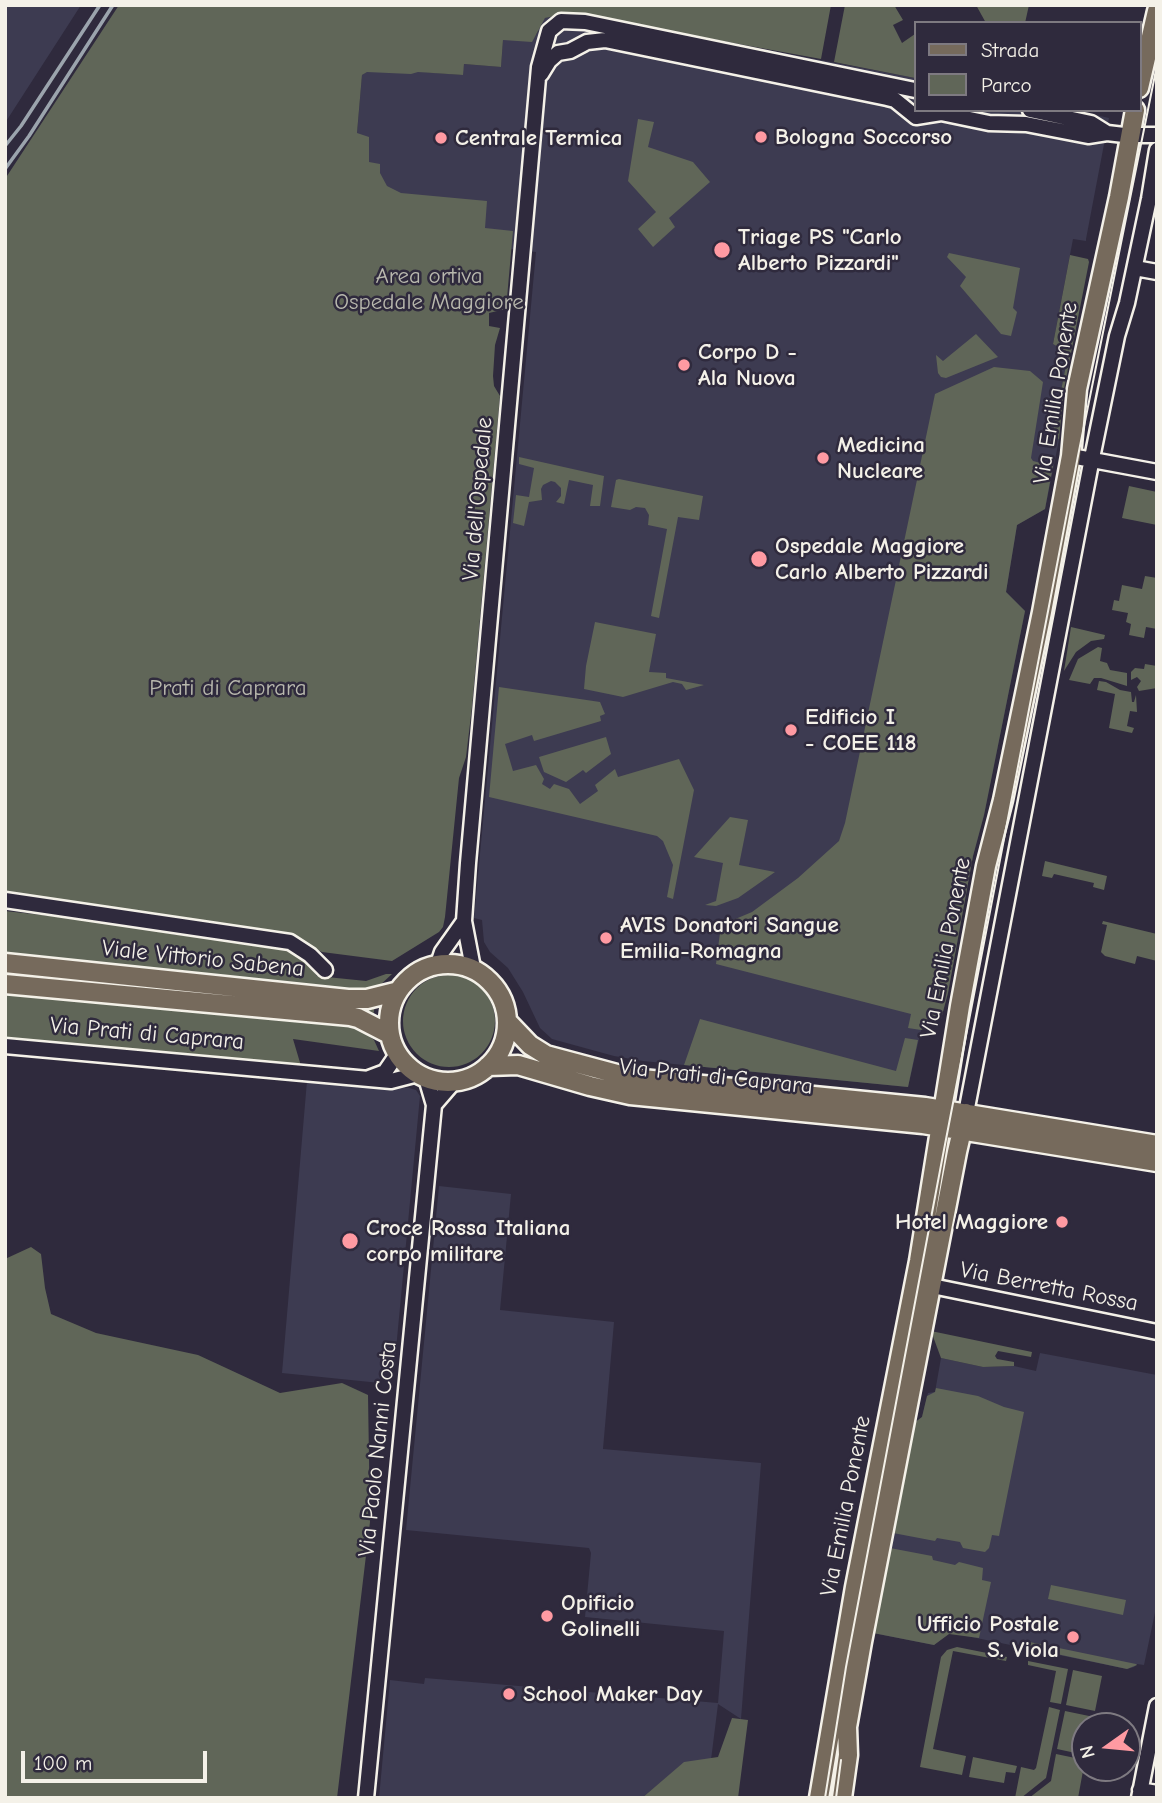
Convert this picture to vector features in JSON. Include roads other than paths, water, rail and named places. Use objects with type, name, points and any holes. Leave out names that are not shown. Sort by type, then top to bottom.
[{"type":"main road","points":[[1141,79],[1157,11]]},
{"type":"main road","name":"Via Emilia Ponente","points":[[819,1798],[850,1610],[919,1261],[941,1118],[986,866],[1003,800],[1042,612],[1071,456],[1077,390],[1135,112]]},
{"type":"main road","name":"Viale Vittorio Sabena","points":[[5,963],[348,999],[367,999],[395,992]]},
{"type":"main road","points":[[448,963],[473,968],[482,973],[496,988],[508,1022],[507,1039],[488,1066],[465,1080],[453,1083],[422,1076],[406,1065],[389,1034],[388,1016],[395,992],[412,974],[426,967],[448,963]]},
{"type":"main road","name":"Viale Vittorio Sabena","points":[[5,984],[349,1016],[389,1034]]},
{"type":"main road","name":"Via Prati di Caprara","points":[[508,1022],[530,1045],[546,1055],[632,1078],[941,1118]]},
{"type":"main road","name":"Via Prati di Caprara","points":[[488,1066],[518,1065],[630,1095],[941,1118]]},
{"type":"main road","points":[[941,1118],[1157,1145]]},
{"type":"main road","points":[[964,1121],[1157,1162]]},
{"type":"main road","name":"Via Emilia Ponente","points":[[842,1798],[847,1765],[848,1723],[964,1121]]},
{"type":"street","points":[[914,90],[573,21],[556,24],[549,31],[546,41],[548,46],[558,53],[565,53],[595,40],[614,41],[891,99],[912,114],[922,117],[944,113],[1088,136],[1107,133],[1157,135]]},
{"type":"street","name":"Via dell'Ospedale","points":[[473,968],[464,921],[527,198],[541,55],[546,41]]},
{"type":"street","name":"Via dell'Ospedale","points":[[538,82],[549,61],[558,53]]},
{"type":"street","points":[[1039,112],[1091,123],[1107,133]]},
{"type":"street","name":"Via Emilia Ponente","points":[[964,1121],[1092,458],[1117,336],[1135,268],[1157,150]]},
{"type":"street","points":[[1135,268],[1157,272]]},
{"type":"street","points":[[1071,456],[1157,472]]},
{"type":"street","points":[[5,900],[290,942],[310,955],[325,970]]},
{"type":"street","points":[[438,964],[442,952],[464,921]]},
{"type":"street","name":"Via Prati di Caprara","points":[[5,1046],[391,1081],[422,1076]]},
{"type":"street","points":[[367,1079],[385,1072],[398,1053]]},
{"type":"street","name":"Via Paolo Nanni Costa","points":[[366,1798],[434,1105],[422,1076]]},
{"type":"street","points":[[434,1105],[453,1083]]},
{"type":"street","name":"Via Berretta Rossa","points":[[932,1286],[1157,1332]]},
{"type":"street","points":[[1157,1706],[1139,1794],[1157,1793]]},
{"type":"waterway","points":[[5,146],[100,5]]},
{"type":"waterway","points":[[5,169],[113,5]]},
{"type":"tram line","points":[[825,1798],[846,1667],[942,1160],[1078,456],[1157,65]]},
{"type":"tram line","points":[[836,1798],[841,1760]]},
{"type":"place","name":"Bologna Soccorso","points":[[761,137]]},
{"type":"place","name":"Centrale Termica","points":[[441,138]]},
{"type":"place","name":"Triage PS \"Carlo Alberto Pizzardi\"","points":[[722,250]]},
{"type":"place","name":"Corpo D - Ala Nuova","points":[[684,365]]},
{"type":"place","name":"Medicina Nucleare","points":[[823,458]]},
{"type":"place","name":"Ospedale Maggiore Carlo Alberto Pizzardi","points":[[759,559]]},
{"type":"place","name":"Edificio I - COEE 118","points":[[791,730]]},
{"type":"place","name":"AVIS Donatori Sangue Emilia-Romagna","points":[[606,938]]},
{"type":"place","name":"Hotel Maggiore","points":[[1062,1222]]},
{"type":"place","name":"Croce Rossa Italiana corpo militare","points":[[350,1241]]},
{"type":"place","name":"Opificio Golinelli","points":[[547,1616]]},
{"type":"place","name":"Ufficio Postale S. Viola","points":[[1073,1637]]},
{"type":"place","name":"School Maker Day","points":[[509,1694]]},
{"type":"park label","name":"Area ortiva Ospedale Maggiore","points":[[429,289]]},
{"type":"park label","name":"Prati di Caprara","points":[[228,688]]}]
